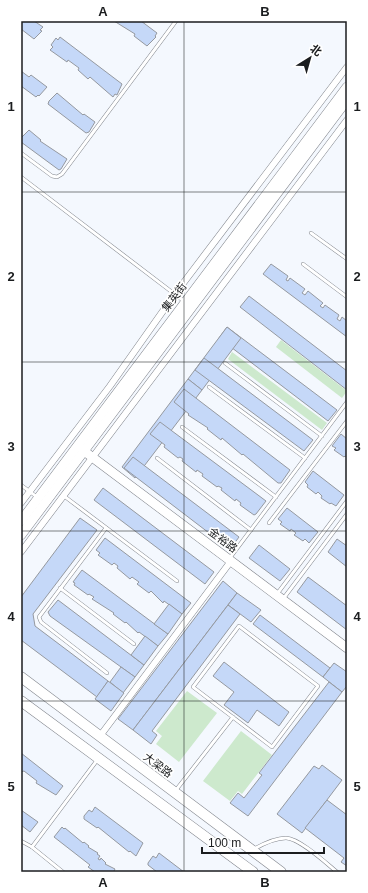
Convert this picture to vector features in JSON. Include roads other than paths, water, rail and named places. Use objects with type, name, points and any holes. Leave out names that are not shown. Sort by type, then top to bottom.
[{"type":"main road","name":"集英街","points":[[21,521],[347,87]]},
{"type":"main road","name":"集英街","points":[[21,535],[347,100]]},
{"type":"main road","name":"金裕路","points":[[84,451],[347,648]]},
{"type":"main road","name":"大梁路","points":[[21,677],[281,872]]},
{"type":"main road","points":[[21,700],[100,757],[252,872]]},
{"type":"street","points":[[21,503],[110,386],[175,294],[347,67]]},
{"type":"street","points":[[21,552],[347,120]]},
{"type":"street","points":[[100,736],[230,560]]},
{"type":"lane","points":[[21,153],[47,173],[57,177],[62,174],[176,21]]},
{"type":"lane","points":[[21,177],[186,302]]},
{"type":"lane","points":[[311,233],[347,260]]},
{"type":"lane","points":[[303,264],[347,297]]},
{"type":"lane","points":[[225,363],[322,436]]},
{"type":"lane","points":[[210,387],[305,458]]},
{"type":"lane","points":[[230,560],[347,402]]},
{"type":"lane","points":[[269,523],[347,421]]},
{"type":"lane","points":[[182,427],[276,497]]},
{"type":"lane","points":[[157,458],[251,530]]},
{"type":"lane","points":[[21,485],[38,498]]},
{"type":"lane","points":[[64,496],[177,581]]},
{"type":"lane","points":[[280,597],[347,501]]},
{"type":"lane","points":[[280,597],[347,514]]},
{"type":"lane","points":[[106,528],[39,617],[41,622],[107,673]]},
{"type":"lane","points":[[60,588],[134,644]]},
{"type":"lane","points":[[239,626],[318,686],[272,747],[233,717],[193,687],[239,626]]},
{"type":"lane","points":[[175,792],[233,717]]},
{"type":"lane","points":[[32,847],[100,757]]},
{"type":"lane","points":[[252,850],[270,841],[287,838],[296,841],[337,872]]},
{"type":"lane","points":[[21,841],[32,847],[63,872]]}]
